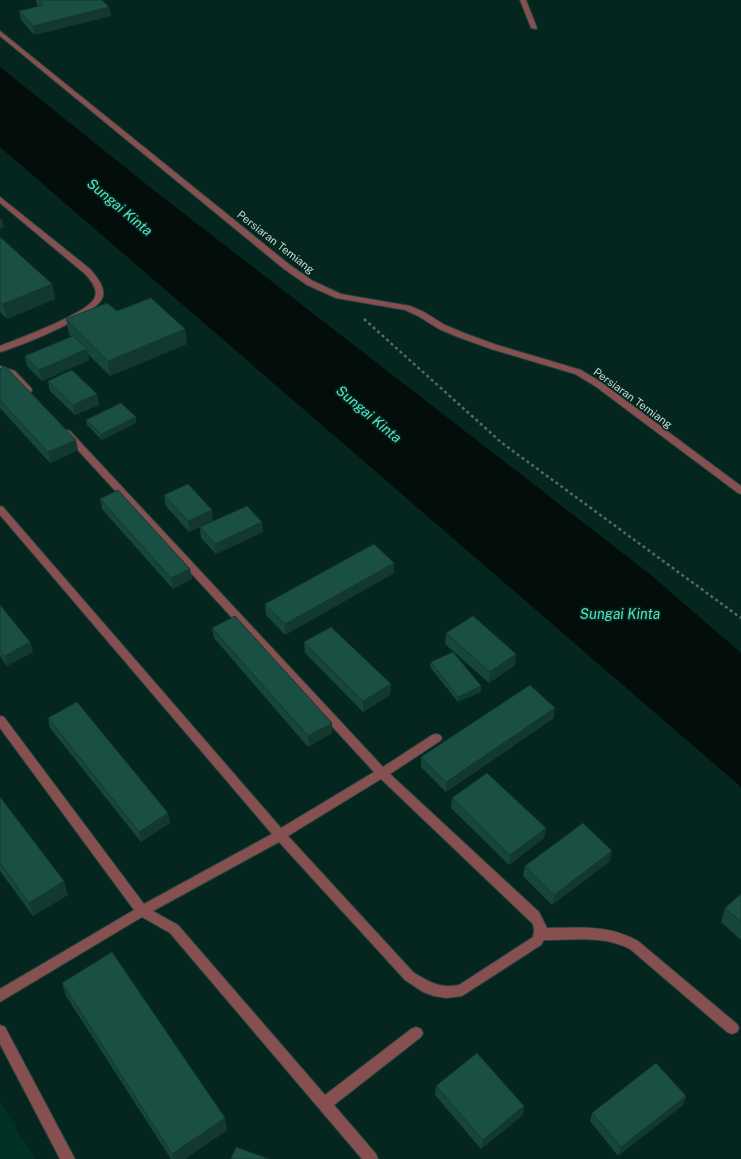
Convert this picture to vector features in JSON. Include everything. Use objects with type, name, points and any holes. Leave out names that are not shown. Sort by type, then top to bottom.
[{"type":"street","points":[[523,0],[534,28]]},
{"type":"street","name":"Persiaran Temiang","points":[[0,33],[287,267],[310,282],[339,296],[407,308],[421,314],[442,327],[476,342],[578,372],[598,384],[741,491]]},
{"type":"street","points":[[0,199],[87,271],[95,279],[99,293],[97,300],[74,317],[0,349]]},
{"type":"street","points":[[0,369],[12,372],[33,396]]},
{"type":"street","points":[[0,509],[280,835],[409,976],[438,992],[449,994],[462,990],[537,941],[541,927],[535,916],[382,773],[60,425]]},
{"type":"street","points":[[0,720],[142,911],[174,929],[371,1159]]},
{"type":"street","points":[[0,996],[142,911],[280,835],[382,773],[436,738]]},
{"type":"street","points":[[540,934],[605,934],[621,938],[634,945],[732,1028]]},
{"type":"street","points":[[0,1030],[68,1159]]},
{"type":"street","points":[[324,1104],[416,1033]]},
{"type":"path","points":[[339,296],[502,443],[741,618]]},
{"type":"shaded area","points":[[0,1102],[35,1159],[0,1159]]},
{"type":"water","name":"Sungai Kinta","points":[[0,67],[156,192],[651,575],[741,653],[741,787],[0,147]]},
{"type":"building","points":[[39,0],[102,0],[109,7],[33,26],[19,11],[44,5]]},
{"type":"building","points":[[0,237],[52,284],[3,304],[0,301]]},
{"type":"building","points":[[151,298],[185,329],[108,361],[66,319],[107,303],[117,311]]},
{"type":"building","points":[[73,336],[87,349],[39,370],[25,356]]},
{"type":"building","points":[[5,366],[76,440],[48,452],[0,400],[0,369]]},
{"type":"building","points":[[72,370],[97,394],[73,405],[48,381]]},
{"type":"building","points":[[121,403],[136,417],[101,434],[86,420]]},
{"type":"building","points":[[188,484],[212,510],[188,521],[164,495]]},
{"type":"building","points":[[118,490],[190,569],[171,578],[100,499]]},
{"type":"building","points":[[247,506],[262,522],[215,544],[200,527]]},
{"type":"building","points":[[374,544],[394,563],[285,624],[265,604]]},
{"type":"building","points":[[0,605],[30,642],[5,656],[0,650]]},
{"type":"building","points":[[235,616],[332,723],[308,736],[212,628]]},
{"type":"building","points":[[473,616],[516,654],[490,672],[446,633]]},
{"type":"building","points":[[331,627],[391,684],[363,701],[304,642]]},
{"type":"building","points":[[453,652],[481,686],[458,697],[431,662]]},
{"type":"building","points":[[530,685],[555,708],[446,782],[421,757]]},
{"type":"building","points":[[77,702],[168,813],[139,832],[48,718]]},
{"type":"building","points":[[487,773],[546,828],[510,855],[452,798]]},
{"type":"building","points":[[0,797],[64,881],[29,903],[0,863]]},
{"type":"building","points":[[583,823],[612,851],[554,895],[525,866]]},
{"type":"building","points":[[741,894],[741,922],[725,908]]},
{"type":"building","points":[[112,952],[225,1118],[172,1154],[62,983]]},
{"type":"building","points":[[477,1053],[524,1106],[483,1140],[436,1086]]},
{"type":"building","points":[[656,1063],[686,1096],[621,1147],[592,1113]]},
{"type":"building","points":[[236,1147],[269,1159],[231,1159]]}]
